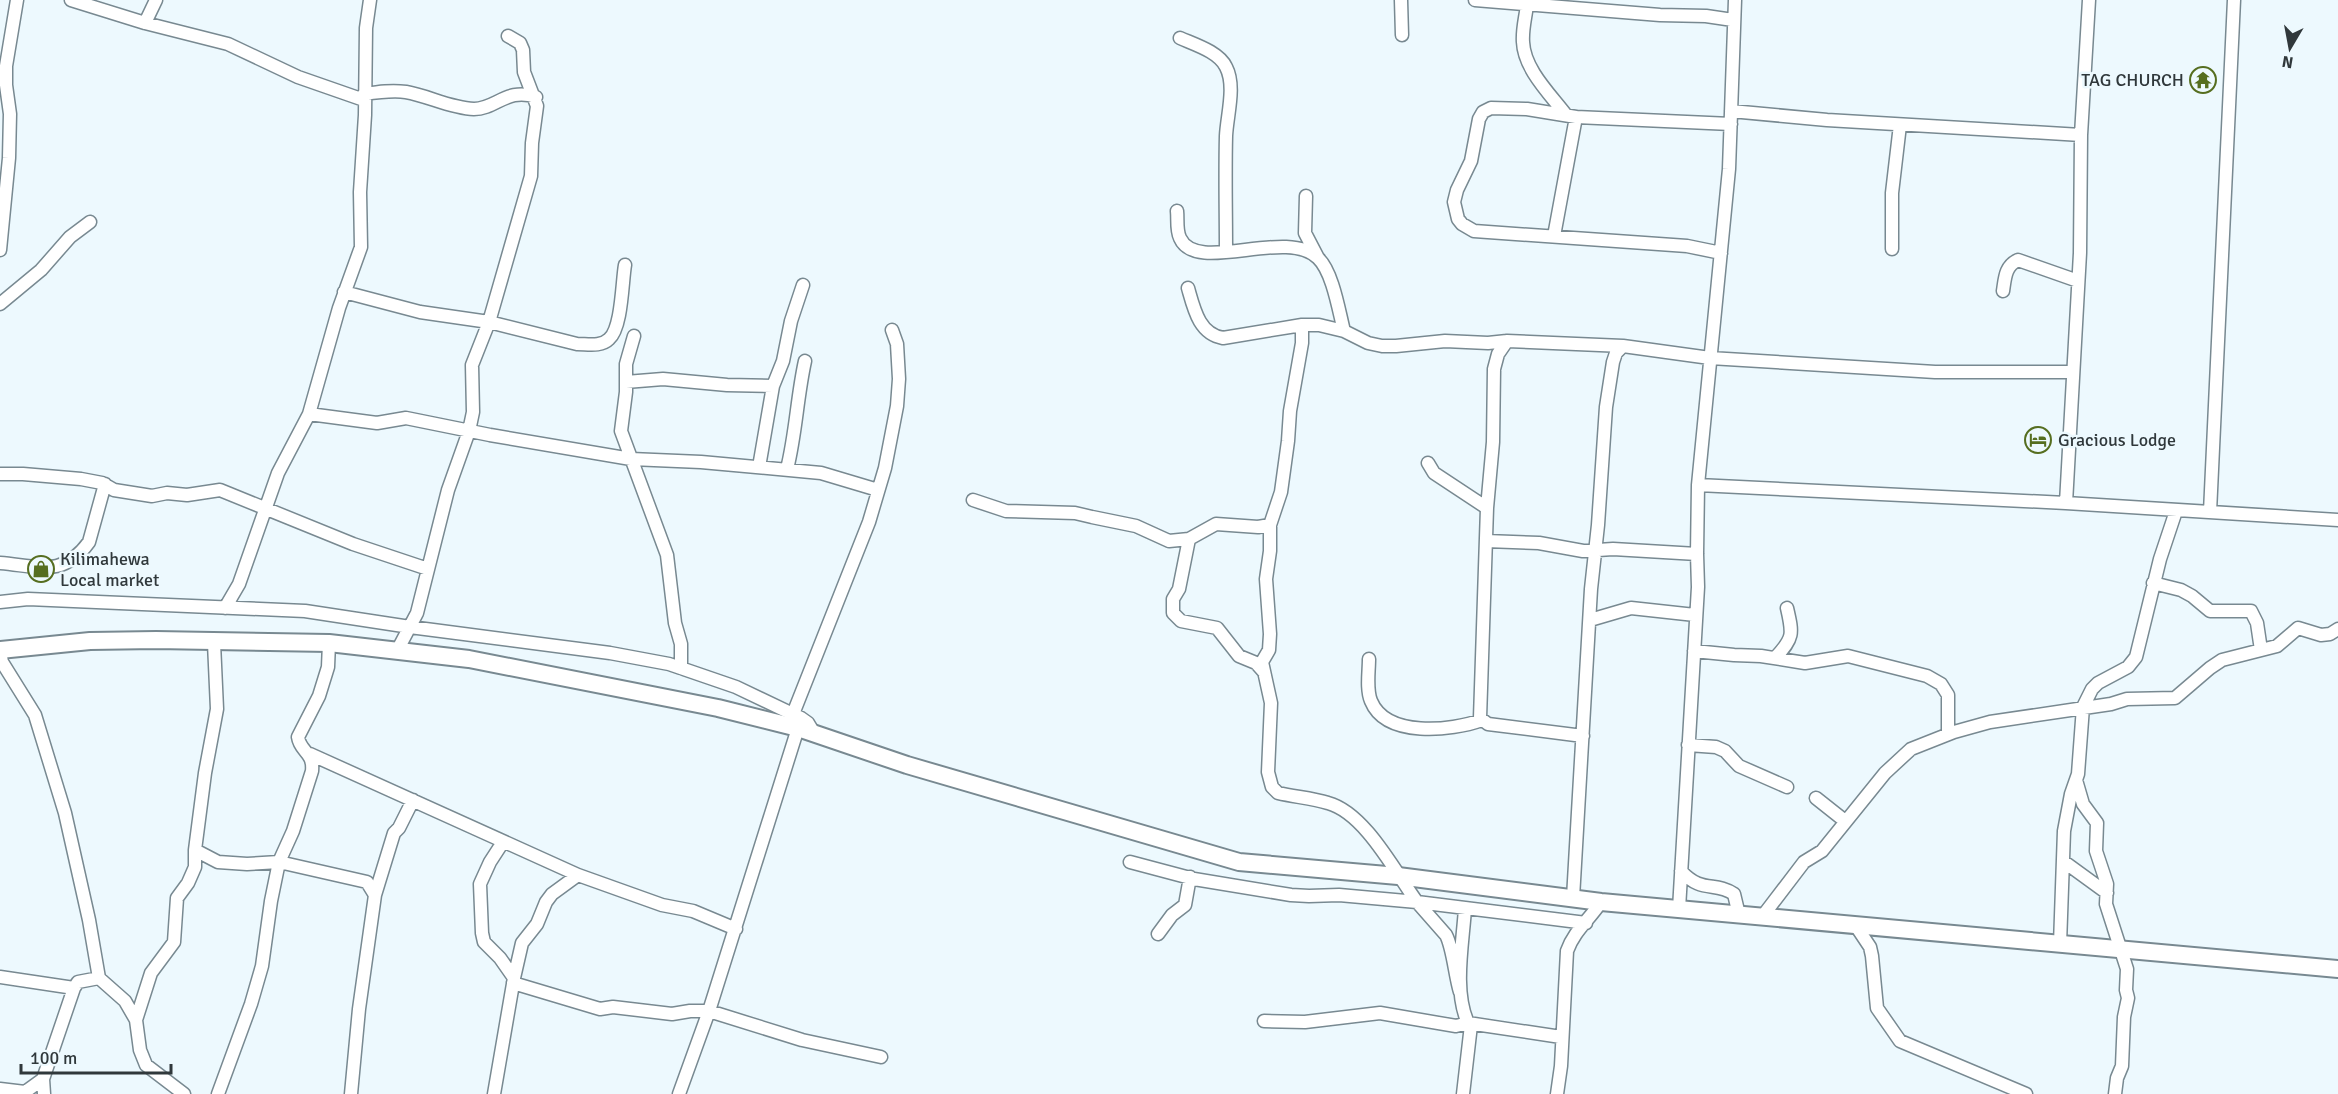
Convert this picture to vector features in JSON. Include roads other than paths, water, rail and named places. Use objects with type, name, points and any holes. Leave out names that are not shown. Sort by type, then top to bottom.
[{"type":"main road","points":[[0,651],[90,641],[156,640],[329,644],[469,659],[802,725],[906,765],[1239,862],[1398,876],[1601,903],[2338,969]]},
{"type":"street","points":[[0,249],[10,150],[6,66],[17,0]]},
{"type":"street","points":[[71,0],[145,23],[228,44],[298,77],[364,97],[390,91],[408,93],[436,102],[471,109],[480,109],[513,95],[527,94],[536,97]]},
{"type":"street","points":[[145,23],[156,0]]},
{"type":"street","points":[[225,608],[239,584],[278,473],[309,414],[344,292],[361,247],[360,192],[365,115],[366,28],[370,0]]},
{"type":"street","points":[[1401,0],[1402,35]]},
{"type":"street","points":[[1474,0],[1660,15],[1706,16],[1733,20]]},
{"type":"street","points":[[1679,909],[1698,587],[1696,554],[1698,485],[1729,170],[1735,0]]},
{"type":"street","points":[[2066,503],[2078,281],[2081,135],[2089,0]]},
{"type":"street","points":[[2210,512],[2234,0]]},
{"type":"street","points":[[1527,4],[1523,41],[1525,53],[1537,78],[1571,116],[1554,236]]},
{"type":"street","points":[[397,651],[420,605],[448,490],[469,431],[473,412],[472,365],[489,322],[531,176],[532,143],[537,115],[536,97],[524,72],[523,50],[520,43],[508,36]]},
{"type":"street","points":[[1180,38],[1219,57],[1229,74],[1226,173],[1227,252]]},
{"type":"street","points":[[1721,254],[1687,246],[1474,231],[1462,224],[1458,219],[1454,202],[1457,190],[1471,161],[1479,119],[1483,112],[1491,108],[1504,107],[1571,116],[1731,118],[1900,124],[2081,135]]},
{"type":"street","points":[[1892,249],[1892,193],[1900,124]]},
{"type":"street","points":[[1306,196],[1305,233],[1323,267],[1337,302],[1344,331]]},
{"type":"street","points":[[1178,211],[1179,236],[1186,247],[1201,252],[1292,247],[1318,258]]},
{"type":"street","points":[[0,304],[35,275],[70,237],[90,222]]},
{"type":"street","points":[[2003,291],[2006,271],[2018,260],[2078,281]]},
{"type":"street","points":[[344,292],[420,312],[489,322],[577,344],[595,345],[603,343],[614,334],[619,320],[625,265]]},
{"type":"street","points":[[759,468],[773,386],[783,362],[791,321],[803,285]]},
{"type":"street","points":[[1188,288],[1205,330],[1216,336],[1231,337],[1275,328],[1319,325],[1344,331],[1368,343],[1389,346],[1445,341],[1467,344],[1507,341],[1623,346],[1710,358],[1935,372],[2073,372]]},
{"type":"street","points":[[1302,325],[1302,343],[1290,411],[1281,492],[1270,525],[1270,551],[1266,579],[1270,634],[1269,651],[1263,661],[1271,703],[1268,771],[1272,787],[1278,793],[1330,803],[1374,837],[1398,876],[1449,941],[1454,973],[1460,992]]},
{"type":"street","points":[[679,1094],[709,1011],[869,522],[892,441],[899,378],[897,344],[892,330]]},
{"type":"street","points":[[634,336],[626,364],[621,431],[667,555],[675,623],[681,644],[681,668]]},
{"type":"street","points":[[1482,720],[1487,508],[1493,442],[1494,369],[1498,354],[1507,341]]},
{"type":"street","points":[[1573,898],[1591,589],[1606,407],[1613,362],[1616,353],[1623,346]]},
{"type":"street","points":[[787,469],[805,361]]},
{"type":"street","points":[[626,382],[663,379],[727,385],[773,386]]},
{"type":"street","points":[[309,414],[377,423],[406,418],[631,459],[821,473],[878,490]]},
{"type":"street","points":[[1428,463],[1434,473],[1451,487],[1472,496],[1487,508]]},
{"type":"street","points":[[0,474],[36,474],[81,479],[105,484],[114,490],[152,496],[167,493],[187,495],[220,490],[353,544],[428,568]]},
{"type":"street","points":[[0,563],[57,568],[72,559],[89,542],[105,484]]},
{"type":"street","points":[[1698,485],[2066,503],[2338,520]]},
{"type":"street","points":[[973,500],[1006,511],[1076,513],[1136,526],[1169,541],[1189,539],[1216,524],[1258,527],[1270,525]]},
{"type":"street","points":[[2060,944],[2064,831],[2076,780],[2083,707],[2092,688],[2133,662],[2153,583],[2176,511]]},
{"type":"street","points":[[1189,539],[1179,589],[1173,599],[1173,613],[1181,621],[1217,628],[1239,656],[1256,663],[1264,672]]},
{"type":"street","points":[[1486,541],[1539,543],[1582,551],[1596,549],[1663,550],[1696,554]]},
{"type":"street","points":[[2153,583],[2181,590],[2210,611],[2251,611],[2257,623],[2261,650]]},
{"type":"street","points":[[0,602],[28,599],[305,611],[610,653],[669,663],[736,687],[802,725]]},
{"type":"street","points":[[1590,620],[1631,608],[1695,615]]},
{"type":"street","points":[[1775,658],[1785,648],[1792,635],[1787,608]]},
{"type":"street","points":[[1762,917],[1804,862],[1822,851],[1885,773],[1911,749],[1948,734],[1990,722],[2111,704],[2127,699],[2175,698],[2222,660],[2277,645],[2298,628],[2321,635],[2330,634],[2338,629]]},
{"type":"street","points":[[136,1020],[151,973],[174,942],[176,904],[179,893],[188,883],[195,867],[205,773],[217,708],[214,643]]},
{"type":"street","points":[[218,1094],[251,1004],[262,966],[279,862],[293,831],[312,771],[313,765],[309,754],[299,743],[298,737],[322,688],[328,667],[329,644]]},
{"type":"street","points":[[0,651],[2,662],[35,716],[65,813],[89,920],[99,978],[125,1001],[136,1020],[140,1050],[146,1065],[184,1094]]},
{"type":"street","points":[[1694,651],[1805,663],[1848,656],[1927,676],[1941,684],[1948,695],[1948,734]]},
{"type":"street","points":[[1369,659],[1370,698],[1376,709],[1394,723],[1405,727],[1422,728],[1464,726],[1482,720]]},
{"type":"street","points":[[1482,720],[1488,724],[1583,736]]},
{"type":"street","points":[[1688,745],[1716,747],[1725,751],[1739,766],[1787,787]]},
{"type":"street","points":[[309,754],[578,875],[662,905],[693,911],[736,929]]},
{"type":"street","points":[[2076,780],[2083,804],[2097,823],[2096,851],[2106,878],[2106,904],[2127,969],[2128,998],[2124,1017],[2122,1066],[2115,1094]]},
{"type":"street","points":[[1816,798],[1845,821]]},
{"type":"street","points":[[351,1094],[359,1009],[375,895],[394,833],[399,828],[413,800]]},
{"type":"street","points":[[503,842],[480,884],[482,933],[484,942],[500,958],[513,981],[600,1009],[613,1007],[672,1014],[709,1011],[802,1040],[881,1057]]},
{"type":"street","points":[[195,850],[218,862],[247,864],[279,862],[367,882],[375,895]]},
{"type":"street","points":[[2063,861],[2107,893]]},
{"type":"street","points":[[1130,862],[1190,877],[1291,895],[1339,895],[1417,902],[1586,923]]},
{"type":"street","points":[[1681,871],[1695,883],[1724,889],[1734,894],[1739,915]]},
{"type":"street","points":[[494,1094],[513,981],[522,943],[537,924],[552,894],[578,875]]},
{"type":"street","points":[[1158,934],[1172,915],[1185,905],[1190,877]]},
{"type":"street","points":[[1557,1094],[1562,1066],[1567,951],[1574,934],[1586,923],[1601,903]]},
{"type":"street","points":[[1463,1094],[1469,1024],[1461,1005],[1460,992],[1465,908]]},
{"type":"street","points":[[1856,926],[1870,947],[1877,1008],[1900,1041],[2026,1094]]},
{"type":"street","points":[[0,977],[74,988]]},
{"type":"street","points":[[44,1094],[42,1079],[74,988],[78,981],[99,978]]},
{"type":"street","points":[[1264,1021],[1305,1022],[1380,1013],[1456,1026],[1469,1024],[1562,1037]]},
{"type":"street","points":[[0,1089],[25,1092],[42,1079]]},
{"type":"place","name":"TAG CHURCH","points":[[2203,80]]},
{"type":"place","name":"Gracious Lodge","points":[[2038,440]]},
{"type":"place","name":"Kilimahewa Local market","points":[[41,569]]}]
